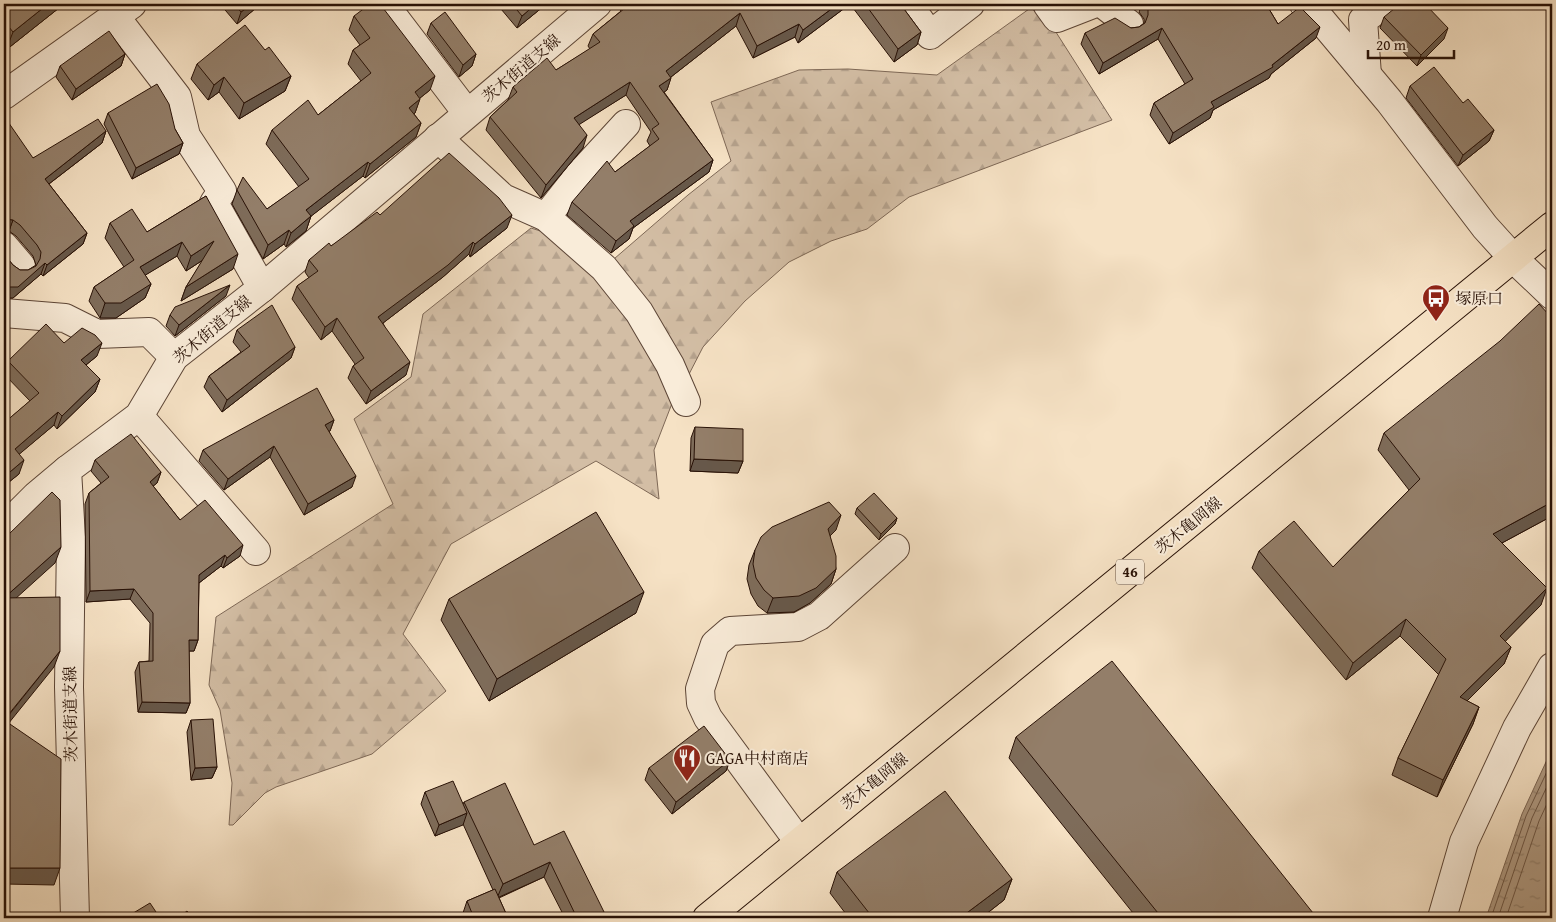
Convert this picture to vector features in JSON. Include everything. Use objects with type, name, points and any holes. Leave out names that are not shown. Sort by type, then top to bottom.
[{"type":"main road","name":"茨木亀岡線","points":[[707,918],[1552,226]]},
{"type":"street","points":[[384,4],[467,113]]},
{"type":"street","points":[[908,4],[930,36],[970,4]]},
{"type":"street","points":[[1047,4],[1057,18],[1093,4]]},
{"type":"street","points":[[1103,4],[1129,24]]},
{"type":"street","points":[[1304,4],[1317,15],[1367,75],[1485,227],[1513,258],[1552,295]]},
{"type":"street","points":[[1367,75],[1363,20],[1385,4]]},
{"type":"street","name":"茨木街道支線","points":[[74,918],[69,687],[71,537],[67,470],[139,416],[174,358],[262,288],[590,6]]},
{"type":"street","points":[[4,95],[123,9],[176,97],[186,136],[222,191],[214,203],[262,288]]},
{"type":"street","points":[[546,217],[580,174],[626,124]]},
{"type":"street","points":[[438,138],[503,198],[546,217],[604,268],[639,312],[670,365],[686,402]]},
{"type":"street","points":[[4,313],[65,318],[97,334],[148,332],[174,358]]},
{"type":"street","points":[[139,416],[256,551]]},
{"type":"street","points":[[4,528],[36,496],[67,470]]},
{"type":"street","points":[[799,842],[708,718],[701,703],[700,689],[714,644],[730,631],[798,627],[819,616],[895,548]]},
{"type":"street","points":[[1442,918],[1464,842],[1517,728],[1552,667]]},
{"type":"green space","points":[[1038,4],[1112,120],[909,197],[867,229],[831,241],[789,262],[745,301],[703,347],[686,380],[607,265],[688,195],[731,161],[711,102],[799,70],[848,69],[937,75]]},
{"type":"green space","points":[[531,228],[556,236],[597,272],[676,393],[654,450],[659,499],[596,461],[451,544],[403,634],[446,691],[372,754],[276,787],[265,793],[233,825],[229,825],[232,783],[220,710],[209,685],[216,617],[393,504],[354,419],[411,377],[423,314]]},
{"type":"water","points":[[1552,749],[1552,918],[1486,918],[1522,814]]},
{"type":"building","points":[[4,4],[48,4],[13,32],[4,21]]},
{"type":"building","points":[[234,4],[252,4],[241,12]]},
{"type":"building","points":[[370,4],[380,4],[435,76],[415,92],[420,99],[409,108],[421,123],[370,164],[368,162],[306,210],[311,216],[291,233],[289,230],[268,245],[237,190],[243,177],[267,209],[309,179],[272,130],[308,100],[318,115],[371,73],[353,50],[370,38],[354,16]]},
{"type":"building","points":[[512,4],[536,4],[522,16]]},
{"type":"building","points":[[630,4],[838,4],[803,30],[799,24],[757,46],[740,13],[666,71],[671,78],[659,86],[713,160],[630,221],[634,226],[616,241],[572,202],[607,161],[615,172],[659,139],[652,129],[659,124],[630,82],[574,118],[587,135],[546,185],[490,117],[517,92],[513,87],[547,58],[556,70],[600,42],[593,34]]},
{"type":"building","points":[[865,4],[902,4],[921,32],[898,49]]},
{"type":"building","points":[[1145,4],[1266,4],[1278,24],[1300,7],[1320,27],[1272,65],[1273,67],[1211,102],[1214,107],[1173,133],[1154,103],[1193,79],[1162,28],[1103,63],[1085,33],[1115,18],[1131,28],[1139,27],[1145,23],[1148,15],[1148,7]]},
{"type":"building","points":[[1400,4],[1425,4],[1448,28],[1421,55],[1384,17]]},
{"type":"building","points":[[445,12],[476,54],[463,65],[431,23]]},
{"type":"building","points":[[245,25],[265,50],[269,47],[291,76],[244,103],[224,77],[214,85],[197,64]]},
{"type":"building","points":[[109,31],[125,54],[76,89],[60,66]]},
{"type":"building","points":[[1434,67],[1463,103],[1468,99],[1494,130],[1463,155],[1410,86]]},
{"type":"building","points":[[157,84],[169,104],[175,129],[183,143],[136,168],[108,113]]},
{"type":"building","points":[[4,116],[33,158],[98,119],[106,131],[45,179],[87,233],[47,265],[45,263],[18,287],[4,287],[4,254],[20,270],[28,270],[36,266],[41,252],[20,225],[13,220],[4,220]]},
{"type":"building","points":[[449,153],[499,198],[512,215],[475,244],[473,242],[448,265],[378,317],[410,362],[371,391],[353,366],[364,358],[337,318],[325,327],[297,286],[318,271],[309,260],[329,243],[331,246],[377,212],[380,215]]},
{"type":"building","points":[[206,196],[238,254],[186,287],[214,241],[191,256],[182,242],[140,267],[151,284],[121,303],[105,303],[94,287],[134,260],[110,223],[132,209],[147,232]]},
{"type":"building","points":[[230,285],[179,325],[170,315],[175,307]]},
{"type":"building","points":[[1539,304],[1552,318],[1552,502],[1493,534],[1547,588],[1500,636],[1511,647],[1460,697],[1479,707],[1443,780],[1398,758],[1446,659],[1406,619],[1353,663],[1259,551],[1294,521],[1333,567],[1420,479],[1384,433],[1500,341]]},
{"type":"building","points":[[272,305],[295,347],[227,400],[209,376],[250,346],[237,330]]},
{"type":"building","points":[[46,324],[64,343],[82,328],[95,335],[102,343],[81,360],[100,379],[62,416],[58,412],[15,449],[24,460],[4,477],[4,423],[39,393],[8,361]]},
{"type":"building","points":[[317,388],[334,420],[325,425],[356,476],[308,504],[274,446],[228,479],[203,450]]},
{"type":"building","points":[[695,427],[743,429],[743,461],[694,459]]},
{"type":"building","points":[[131,434],[161,472],[150,482],[180,520],[205,500],[243,545],[227,558],[225,555],[199,575],[198,640],[189,640],[190,703],[142,702],[139,662],[153,661],[153,613],[134,589],[90,591],[89,493],[109,477],[95,460]]},
{"type":"building","points":[[52,492],[60,500],[61,547],[4,598],[4,541]]},
{"type":"building","points":[[874,493],[897,518],[881,534],[857,508]]},
{"type":"building","points":[[829,502],[841,515],[828,529],[836,556],[836,569],[816,588],[799,596],[773,598],[764,590],[756,578],[753,564],[755,550],[761,537],[772,527]]},
{"type":"building","points":[[596,512],[644,592],[497,679],[449,599]]},
{"type":"building","points":[[60,597],[60,651],[4,720],[4,598]]},
{"type":"building","points":[[1112,661],[1317,918],[1162,918],[1016,737]]},
{"type":"building","points":[[213,719],[217,767],[195,768],[191,720]]},
{"type":"building","points":[[4,720],[61,759],[60,868],[4,868]]},
{"type":"building","points":[[704,726],[730,760],[676,802],[649,768]]},
{"type":"building","points":[[453,781],[467,813],[439,825],[425,792]]},
{"type":"building","points":[[505,783],[534,845],[564,831],[607,918],[577,918],[550,862],[503,884],[464,802]]},
{"type":"building","points":[[945,791],[1012,879],[960,918],[873,918],[837,872]]},
{"type":"building","points":[[495,889],[508,918],[474,918],[467,901]]},
{"type":"building","points":[[150,903],[160,918],[125,918]]},
{"type":"building","points":[[187,911],[193,918],[178,918]]},
{"type":"place","name":"塚原口","points":[[1436,322]]},
{"type":"place","name":"GAGA中村商店","points":[[687,782]]}]
